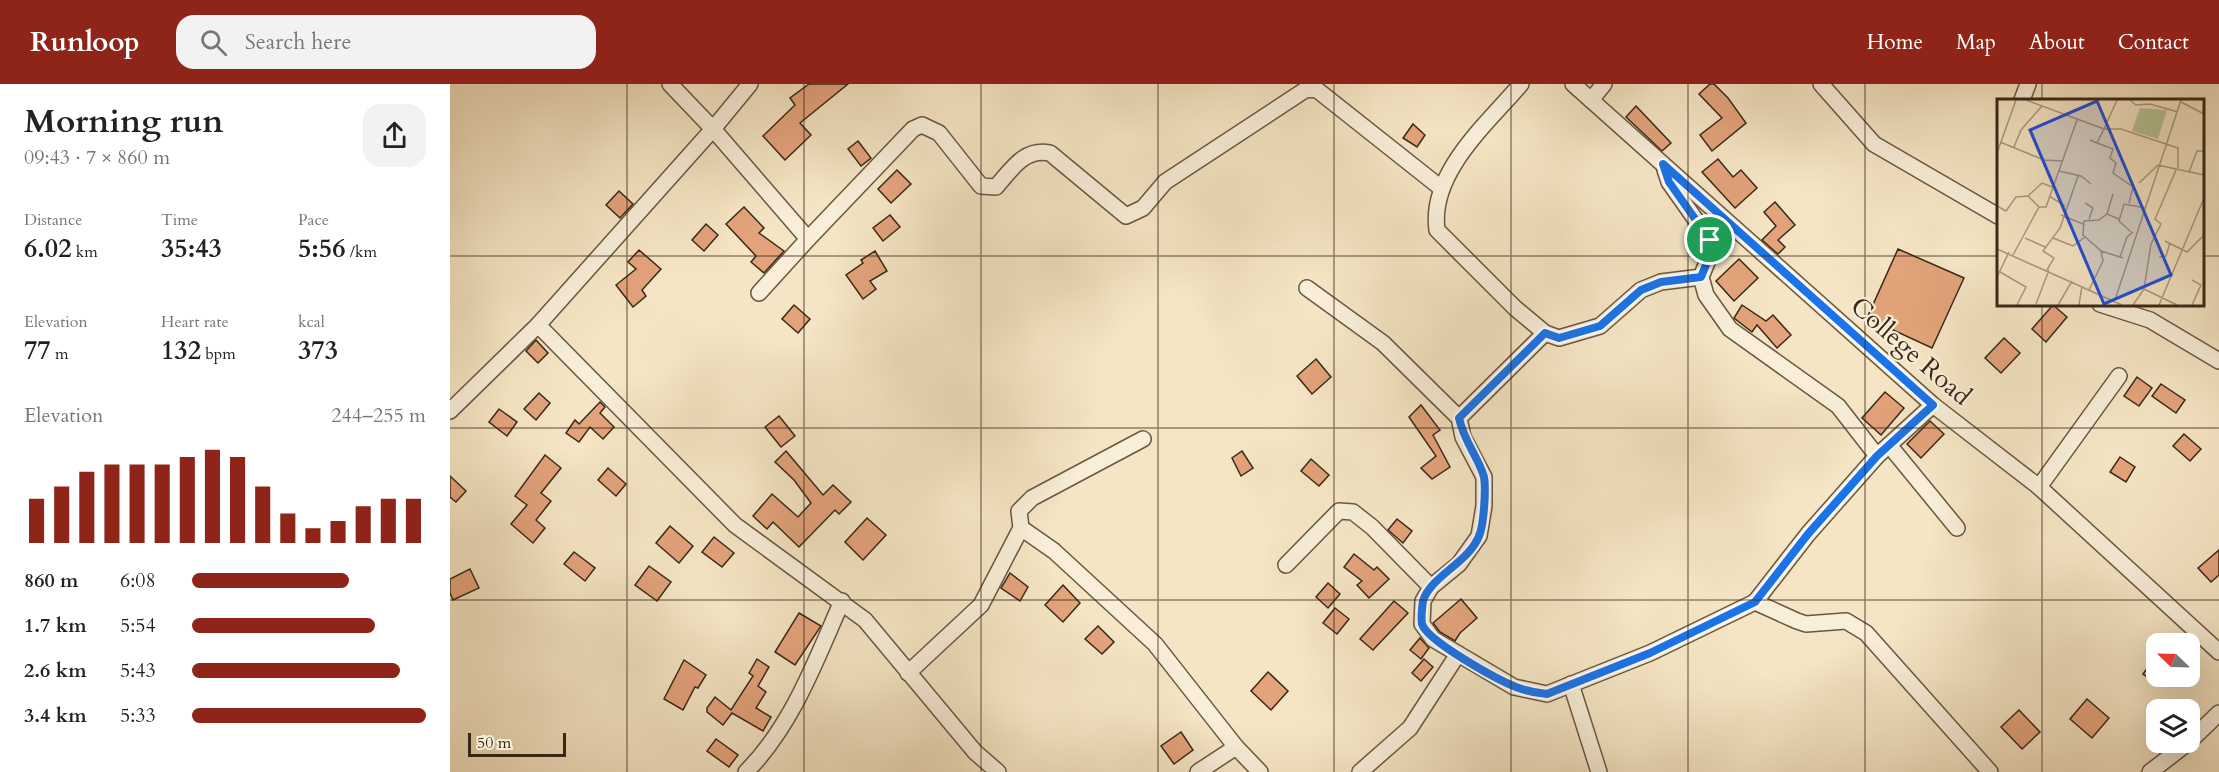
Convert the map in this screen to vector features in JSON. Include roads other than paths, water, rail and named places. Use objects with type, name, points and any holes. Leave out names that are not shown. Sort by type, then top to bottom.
[{"type":"street","points":[[670,84],[713,129],[808,239]]},
{"type":"street","points":[[450,411],[538,325],[713,129],[750,84]]},
{"type":"street","points":[[1521,84],[1449,170],[1434,212],[1437,230],[1515,308],[1545,333],[1559,338],[1600,326],[1641,290],[1661,282],[1701,277]]},
{"type":"street","name":"College Road","points":[[1573,84],[1933,405],[2038,488],[2219,652]]},
{"type":"street","points":[[1591,100],[1604,84]]},
{"type":"street","points":[[1821,84],[1874,144],[1997,215]]},
{"type":"street","points":[[2022,99],[2028,84]]},
{"type":"street","points":[[759,293],[914,129],[922,125],[939,133],[981,186],[996,187],[1024,157],[1038,151],[1050,153],[1126,216],[1143,208],[1165,182],[1305,90],[1316,89],[1441,188]]},
{"type":"street","points":[[1663,164],[1669,182],[1710,240],[1708,260],[1701,277],[1706,295],[1730,329],[1838,406],[1877,456]]},
{"type":"street","points":[[1307,288],[1383,343],[1459,418],[1463,437],[1484,477],[1479,536],[1459,564],[1431,587],[1423,601],[1422,624],[1433,639],[1514,687],[1536,693],[1547,694],[1650,653],[1755,602],[1808,534],[1877,456],[1933,405]]},
{"type":"street","points":[[2106,306],[2150,320],[2219,362]]},
{"type":"street","points":[[538,325],[735,525],[865,620],[975,752],[998,772]]},
{"type":"street","points":[[1459,418],[1545,333]]},
{"type":"street","points":[[2038,488],[2119,376]]},
{"type":"street","points":[[908,673],[981,605],[1021,528],[1018,512],[1032,498],[1143,439]]},
{"type":"street","points":[[1890,445],[1957,528]]},
{"type":"street","points":[[1286,565],[1339,511],[1353,512],[1371,526],[1431,587]]},
{"type":"street","points":[[1021,528],[1054,551],[1155,644],[1236,747],[1260,772]]},
{"type":"street","points":[[747,772],[760,758],[805,686],[842,601]]},
{"type":"street","points":[[1755,602],[1806,624],[1846,621],[1860,629],[1930,702],[1990,772]]},
{"type":"street","points":[[1360,772],[1410,728],[1458,654]]},
{"type":"street","points":[[1571,684],[1599,772]]},
{"type":"street","points":[[2200,731],[2219,713]]},
{"type":"street","points":[[1198,772],[1236,747]]},
{"type":"street","points":[[2150,772],[2175,753]]}]
